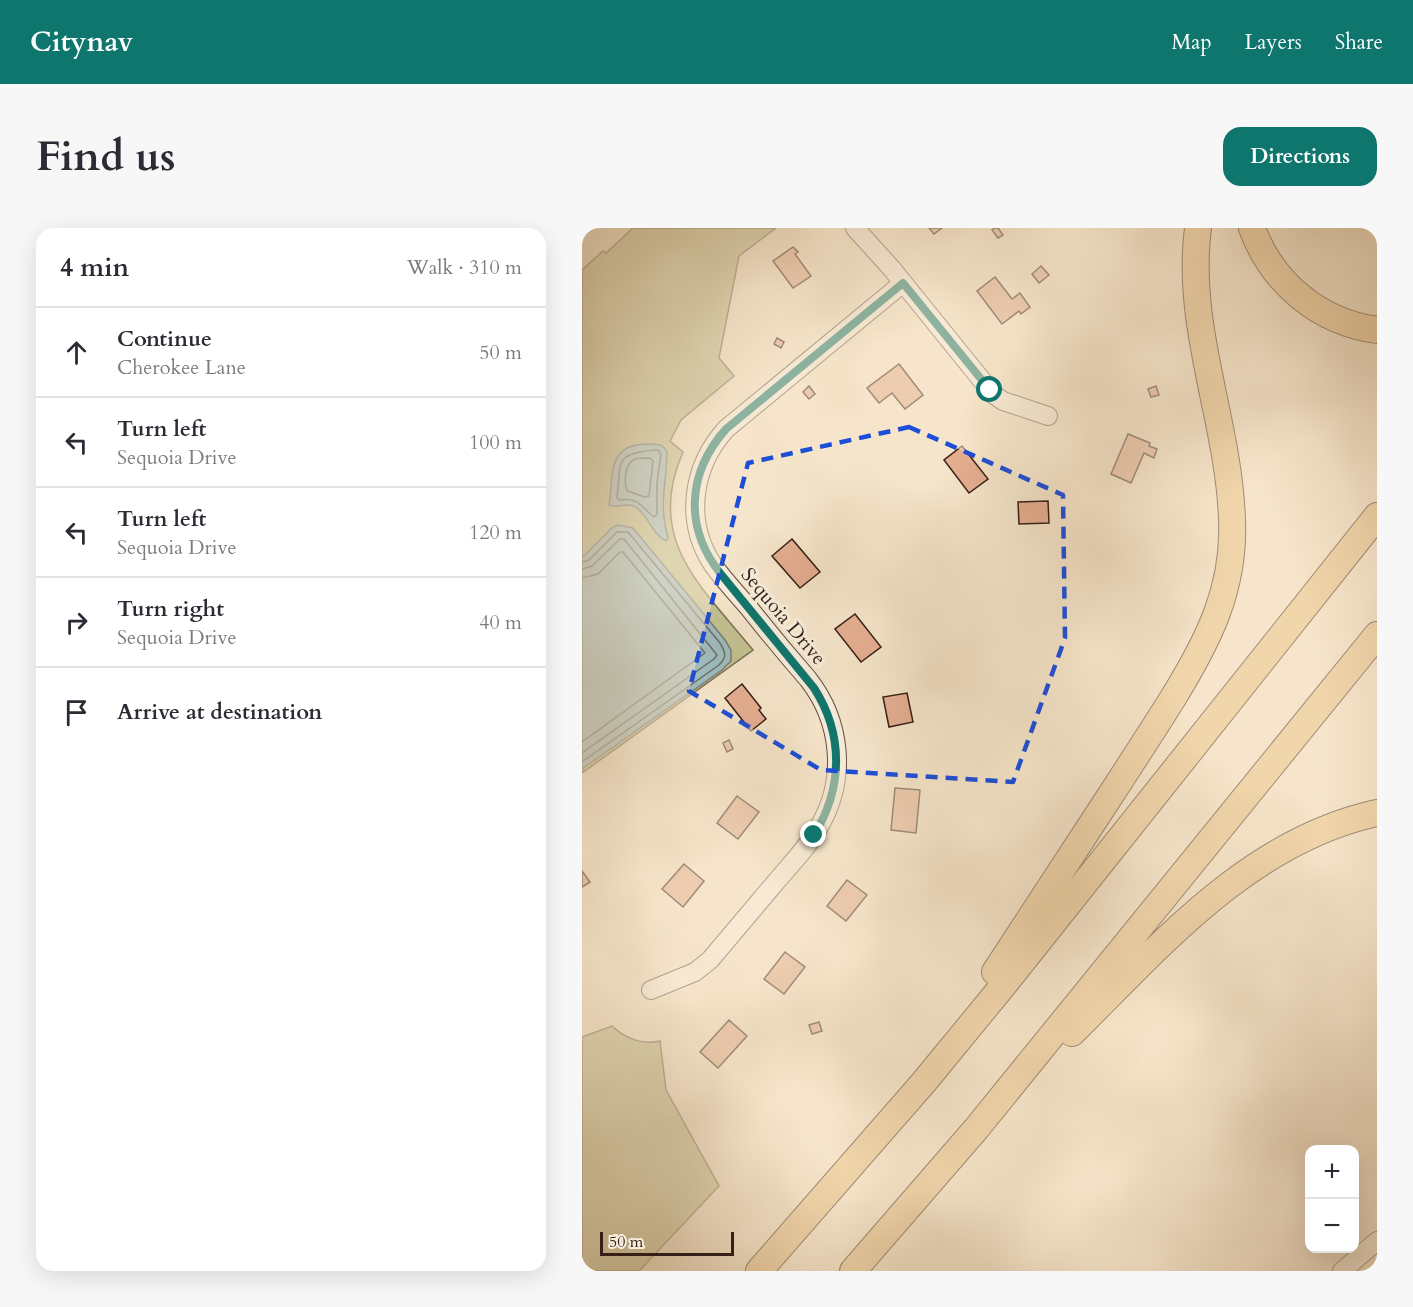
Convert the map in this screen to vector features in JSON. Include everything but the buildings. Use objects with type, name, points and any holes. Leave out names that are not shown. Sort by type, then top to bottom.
[{"type":"highway","points":[[924,1082],[1155,726],[1202,648],[1221,603],[1231,554],[1231,505],[1200,325],[1196,286],[1198,228]]},
{"type":"highway","points":[[1252,228],[1272,266],[1300,297],[1336,319],[1377,330]]},
{"type":"highway","points":[[759,1271],[924,1082],[1377,516]]},
{"type":"highway","points":[[853,1271],[976,1129],[1377,635]]},
{"type":"highway","points":[[976,1129],[1185,921],[1223,888],[1262,862],[1307,837],[1341,823],[1377,813]]},
{"type":"street","points":[[855,228],[993,394],[1003,401],[1048,416]]},
{"type":"street","name":"Sequoia Drive","points":[[651,990],[695,972],[710,960],[814,835],[830,806],[837,773],[837,751],[833,728],[820,698],[808,679],[720,573],[703,546],[697,526],[695,505],[699,474],[713,445],[726,429],[903,283]]},
{"type":"street","points":[[1342,1271],[1377,1241]]},
{"type":"highlighted area","points":[[909,427],[1063,495],[1065,638],[1013,782],[821,770],[689,691],[748,463]]},
{"type":"shaded area","points":[[633,228],[776,228],[739,256],[719,358],[734,376],[681,420],[670,441],[683,452],[673,483],[670,511],[675,537],[684,560],[698,583],[753,650],[582,773],[582,270],[603,251],[606,253]]},
{"type":"shaded area","points":[[612,1026],[634,1040],[660,1041],[666,1090],[719,1186],[639,1271],[582,1271],[582,1037]]},
{"type":"water","points":[[661,445],[667,451],[663,504],[668,538],[666,541],[657,534],[645,516],[634,506],[609,505],[612,473],[617,458],[629,447]]},
{"type":"water","points":[[618,525],[633,528],[725,640],[731,650],[731,661],[722,670],[582,769],[582,558],[613,527]]},
{"type":"route","points":[[814,835],[830,806],[837,773],[837,751],[833,728],[826,708],[814,688],[708,556],[697,526],[695,494],[699,474],[707,454],[726,429],[903,283],[990,390]]}]
